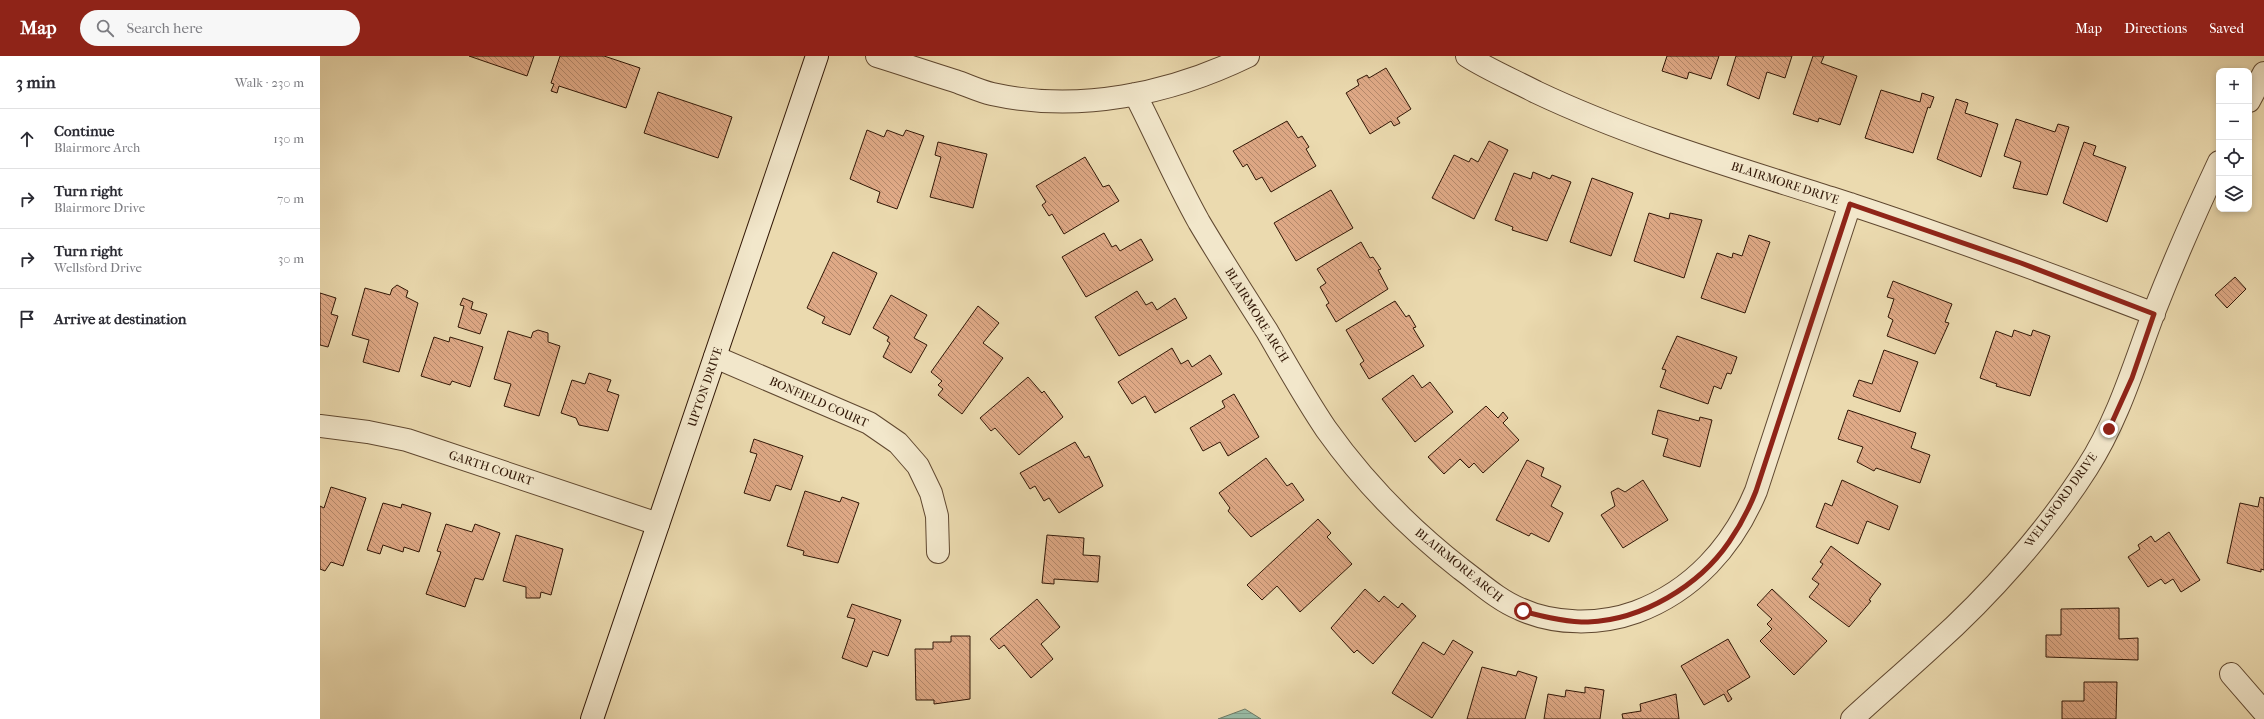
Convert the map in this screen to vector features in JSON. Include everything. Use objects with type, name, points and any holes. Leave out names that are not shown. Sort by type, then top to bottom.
[{"type":"street","name":"UPTON DRIVE","points":[[592,719],[817,56]]},
{"type":"street","points":[[877,56],[992,94],[1044,100],[1096,100],[1135,94],[1178,84],[1224,68],[1248,56]]},
{"type":"street","name":"BLAIRMORE DRIVE","points":[[1467,56],[1484,67],[1572,109],[1663,144],[1850,204],[2021,263],[2154,314]]},
{"type":"street","points":[[2252,95],[2264,73]]},
{"type":"street","name":"BLAIRMORE ARCH","points":[[1135,94],[1199,221],[1331,435],[1363,475],[1403,518],[1446,557],[1504,602],[1523,611],[1555,620],[1589,622],[1622,617],[1654,605],[1677,592],[1705,570],[1729,543],[1748,511],[1756,491],[1850,204]]},
{"type":"street","name":"WELLSFORD DRIVE","points":[[1852,719],[1934,646],[1983,597],[2042,530],[2087,469],[2109,429],[2132,378],[2154,314],[2192,218],[2216,168]]},
{"type":"street","name":"BONFIELD COURT","points":[[715,357],[869,423],[898,443],[918,466],[931,493],[937,516],[938,552]]},
{"type":"street","name":"GARTH COURT","points":[[320,426],[368,432],[407,440],[658,524]]},
{"type":"street","points":[[2231,674],[2264,712]]},
{"type":"shaded area","points":[[1245,709],[1261,719],[1218,719]]},
{"type":"building","points":[[469,56],[534,56],[527,76]]},
{"type":"building","points":[[560,56],[604,56],[640,68],[626,108],[559,86],[557,93],[551,91],[554,84],[551,83]]},
{"type":"building","points":[[1667,56],[1719,56],[1711,79],[1689,72],[1687,79],[1662,71]]},
{"type":"building","points":[[1736,56],[1792,56],[1785,78],[1767,72],[1759,99],[1727,85]]},
{"type":"building","points":[[1813,56],[1824,56],[1821,63],[1857,76],[1840,125],[1819,118],[1818,122],[1793,114]]},
{"type":"building","points":[[1386,68],[1411,109],[1397,118],[1400,123],[1394,126],[1391,121],[1370,134],[1346,93],[1359,85],[1357,80],[1367,75],[1369,78]]},
{"type":"building","points":[[1881,90],[1920,102],[1922,93],[1934,97],[1930,108],[1928,107],[1913,153],[1865,138]]},
{"type":"building","points":[[658,92],[732,117],[718,158],[644,133]]},
{"type":"building","points":[[1956,99],[1968,103],[1965,113],[1998,124],[1981,177],[1937,159]]},
{"type":"building","points":[[2016,119],[2055,132],[2058,124],[2069,127],[2047,195],[2013,188],[2021,162],[2004,156]]},
{"type":"building","points":[[1287,121],[1298,138],[1302,136],[1309,147],[1306,149],[1316,166],[1271,192],[1262,177],[1256,180],[1247,164],[1243,167],[1233,151]]},
{"type":"building","points":[[867,130],[884,137],[887,130],[903,136],[906,130],[924,136],[897,209],[877,202],[880,192],[850,179]]},
{"type":"building","points":[[1489,141],[1508,150],[1474,219],[1432,198],[1454,155],[1469,162],[1471,158],[1478,162]]},
{"type":"building","points":[[938,142],[987,154],[973,208],[930,197],[941,157],[935,155]]},
{"type":"building","points":[[2084,142],[2096,146],[2093,155],[2126,167],[2107,222],[2063,203]]},
{"type":"building","points":[[1085,157],[1103,187],[1109,185],[1119,201],[1064,234],[1052,214],[1049,216],[1042,205],[1046,202],[1036,186]]},
{"type":"building","points":[[1533,172],[1550,179],[1552,175],[1571,182],[1547,241],[1512,230],[1513,227],[1495,220],[1514,173],[1531,179]]},
{"type":"building","points":[[1592,178],[1633,193],[1611,256],[1570,242]]},
{"type":"building","points":[[1331,190],[1353,228],[1296,261],[1274,223]]},
{"type":"building","points":[[1649,213],[1669,219],[1670,213],[1702,220],[1684,278],[1634,261]]},
{"type":"building","points":[[1104,233],[1112,247],[1116,245],[1120,251],[1141,239],[1153,260],[1086,297],[1062,257]]},
{"type":"building","points":[[1749,235],[1770,242],[1745,313],[1701,298],[1717,253],[1732,258],[1733,253],[1742,256]]},
{"type":"building","points":[[1361,242],[1370,258],[1373,257],[1381,269],[1378,270],[1388,289],[1336,322],[1326,305],[1329,303],[1320,287],[1326,283],[1317,269]]},
{"type":"building","points":[[833,252],[877,273],[850,335],[822,323],[825,317],[807,308]]},
{"type":"building","points":[[2235,277],[2246,289],[2227,308],[2215,295]]},
{"type":"building","points":[[1893,281],[1952,304],[1945,322],[1949,323],[1935,354],[1887,336],[1893,320],[1888,317],[1894,299],[1887,297]]},
{"type":"building","points":[[397,285],[408,291],[406,297],[418,303],[399,372],[363,362],[369,340],[352,335],[365,288],[390,295],[392,289]]},
{"type":"building","points":[[1137,291],[1146,305],[1152,302],[1157,310],[1175,298],[1187,318],[1119,356],[1095,317]]},
{"type":"building","points":[[320,293],[336,298],[331,314],[338,316],[328,347],[320,345]]},
{"type":"building","points":[[891,295],[927,315],[914,338],[927,345],[911,373],[883,357],[890,343],[887,341],[889,337],[873,328]]},
{"type":"building","points":[[463,298],[473,302],[471,309],[487,314],[480,334],[458,327],[464,306],[460,305]]},
{"type":"building","points":[[1395,301],[1406,317],[1409,315],[1416,327],[1413,328],[1424,346],[1369,379],[1360,364],[1364,361],[1346,330]]},
{"type":"building","points":[[978,306],[999,323],[983,343],[1003,358],[962,414],[938,395],[943,389],[938,385],[942,381],[931,372]]},
{"type":"building","points":[[538,330],[548,333],[548,342],[560,346],[539,416],[504,406],[511,384],[494,379],[508,331],[531,338],[533,332]]},
{"type":"building","points":[[2014,330],[2031,336],[2033,330],[2050,336],[2030,396],[1996,386],[1997,384],[1980,378],[1996,331],[2012,337]]},
{"type":"building","points":[[1677,336],[1737,357],[1731,374],[1727,373],[1721,389],[1714,386],[1708,404],[1660,387],[1666,370],[1662,369]]},
{"type":"building","points":[[434,337],[449,342],[450,337],[483,347],[470,387],[452,381],[450,385],[421,376]]},
{"type":"building","points":[[1172,348],[1181,364],[1188,360],[1192,367],[1210,355],[1222,374],[1155,413],[1145,396],[1132,404],[1118,382]]},
{"type":"building","points":[[1884,350],[1918,362],[1900,412],[1853,396],[1859,380],[1872,384]]},
{"type":"building","points":[[589,373],[611,380],[607,391],[619,395],[608,431],[579,425],[576,418],[561,413],[572,380],[585,384]]},
{"type":"building","points":[[1413,375],[1422,388],[1430,382],[1453,412],[1415,442],[1382,399]]},
{"type":"building","points":[[1028,377],[1042,393],[1044,391],[1063,417],[1019,455],[995,428],[991,431],[980,418]]},
{"type":"building","points":[[1234,394],[1259,437],[1228,456],[1220,442],[1203,451],[1190,428],[1225,407],[1222,401]]},
{"type":"building","points":[[1486,406],[1498,418],[1503,412],[1508,418],[1503,423],[1519,440],[1483,473],[1474,463],[1469,468],[1460,459],[1444,474],[1428,457]]},
{"type":"building","points":[[1658,410],[1699,421],[1700,417],[1712,420],[1700,467],[1663,456],[1668,439],[1652,434]]},
{"type":"building","points":[[1848,410],[1916,433],[1911,448],[1930,455],[1920,483],[1876,468],[1874,471],[1857,462],[1863,447],[1838,439]]},
{"type":"building","points":[[754,439],[803,456],[791,490],[776,485],[770,501],[744,493],[757,454],[750,452]]},
{"type":"building","points":[[1075,442],[1085,458],[1089,456],[1103,486],[1059,513],[1049,498],[1044,501],[1035,486],[1030,489],[1020,473]]},
{"type":"building","points":[[1266,458],[1287,486],[1292,483],[1304,500],[1251,537],[1228,511],[1230,508],[1219,493]]},
{"type":"building","points":[[1527,460],[1544,468],[1541,476],[1561,486],[1551,506],[1563,513],[1549,542],[1531,533],[1529,536],[1496,520]]},
{"type":"building","points":[[1643,480],[1668,520],[1623,548],[1601,515],[1615,506],[1611,492],[1618,488],[1625,492]]},
{"type":"building","points":[[1842,480],[1898,506],[1889,530],[1867,521],[1858,544],[1816,527],[1825,503],[1832,506]]},
{"type":"building","points":[[331,487],[366,498],[343,566],[331,562],[325,571],[320,569],[320,506],[324,508]]},
{"type":"building","points":[[805,491],[840,502],[842,497],[859,503],[838,563],[803,555],[804,551],[787,546]]},
{"type":"building","points":[[2260,497],[2264,498],[2264,570],[2261,569],[2261,572],[2227,563],[2240,503],[2258,507]]},
{"type":"building","points":[[383,503],[401,508],[402,504],[431,513],[419,552],[404,547],[403,552],[383,545],[380,554],[367,550]]},
{"type":"building","points":[[1318,519],[1331,533],[1327,537],[1352,564],[1300,612],[1277,586],[1262,600],[1247,585]]},
{"type":"building","points":[[446,524],[472,532],[475,524],[500,533],[483,580],[475,578],[465,607],[426,594],[441,552],[437,551]]},
{"type":"building","points":[[2169,532],[2200,580],[2181,592],[2173,579],[2165,584],[2161,579],[2148,587],[2128,557],[2140,549],[2138,545],[2151,536],[2155,542]]},
{"type":"building","points":[[516,535],[563,549],[551,595],[541,592],[540,598],[526,598],[526,587],[503,581]]},
{"type":"building","points":[[1047,535],[1084,538],[1083,555],[1100,556],[1098,582],[1054,579],[1054,584],[1042,583]]},
{"type":"building","points":[[1831,546],[1881,584],[1869,600],[1871,601],[1849,627],[1809,597],[1819,584],[1812,579],[1823,564],[1820,562]]},
{"type":"building","points":[[1365,589],[1379,602],[1384,596],[1398,608],[1402,603],[1416,616],[1373,664],[1357,650],[1354,653],[1331,628]]},
{"type":"building","points":[[1772,589],[1827,641],[1794,675],[1760,641],[1772,629],[1767,624],[1772,619],[1757,605]]},
{"type":"building","points":[[1037,599],[1060,627],[1041,644],[1053,659],[1031,678],[1004,645],[999,649],[990,639]]},
{"type":"building","points":[[852,604],[901,620],[888,656],[873,651],[867,667],[842,658],[855,619],[847,617]]},
{"type":"building","points":[[2119,608],[2119,639],[2138,638],[2138,660],[2046,657],[2046,635],[2061,635],[2061,609]]},
{"type":"building","points":[[951,636],[970,636],[970,699],[934,704],[934,700],[916,700],[915,649],[933,649],[933,642],[951,642]]},
{"type":"building","points":[[1728,639],[1750,677],[1727,691],[1732,699],[1728,702],[1724,694],[1704,705],[1681,666]]},
{"type":"building","points":[[1453,640],[1473,652],[1432,718],[1392,693],[1423,642],[1444,655]]},
{"type":"building","points":[[1482,667],[1516,676],[1518,671],[1537,677],[1525,719],[1467,719]]},
{"type":"building","points":[[2084,682],[2117,682],[2116,719],[2062,719],[2062,701],[2084,701]]},
{"type":"building","points":[[1585,687],[1604,690],[1600,719],[1544,719],[1548,694],[1565,697],[1566,690],[1585,693]]},
{"type":"building","points":[[1676,694],[1679,719],[1623,719],[1622,714],[1641,711],[1640,704]]},
{"type":"route","points":[[1523,611],[1555,620],[1589,622],[1622,617],[1654,605],[1677,592],[1705,570],[1729,543],[1748,511],[1756,491],[1850,204],[2021,263],[2154,314],[2132,378],[2109,429]]}]
